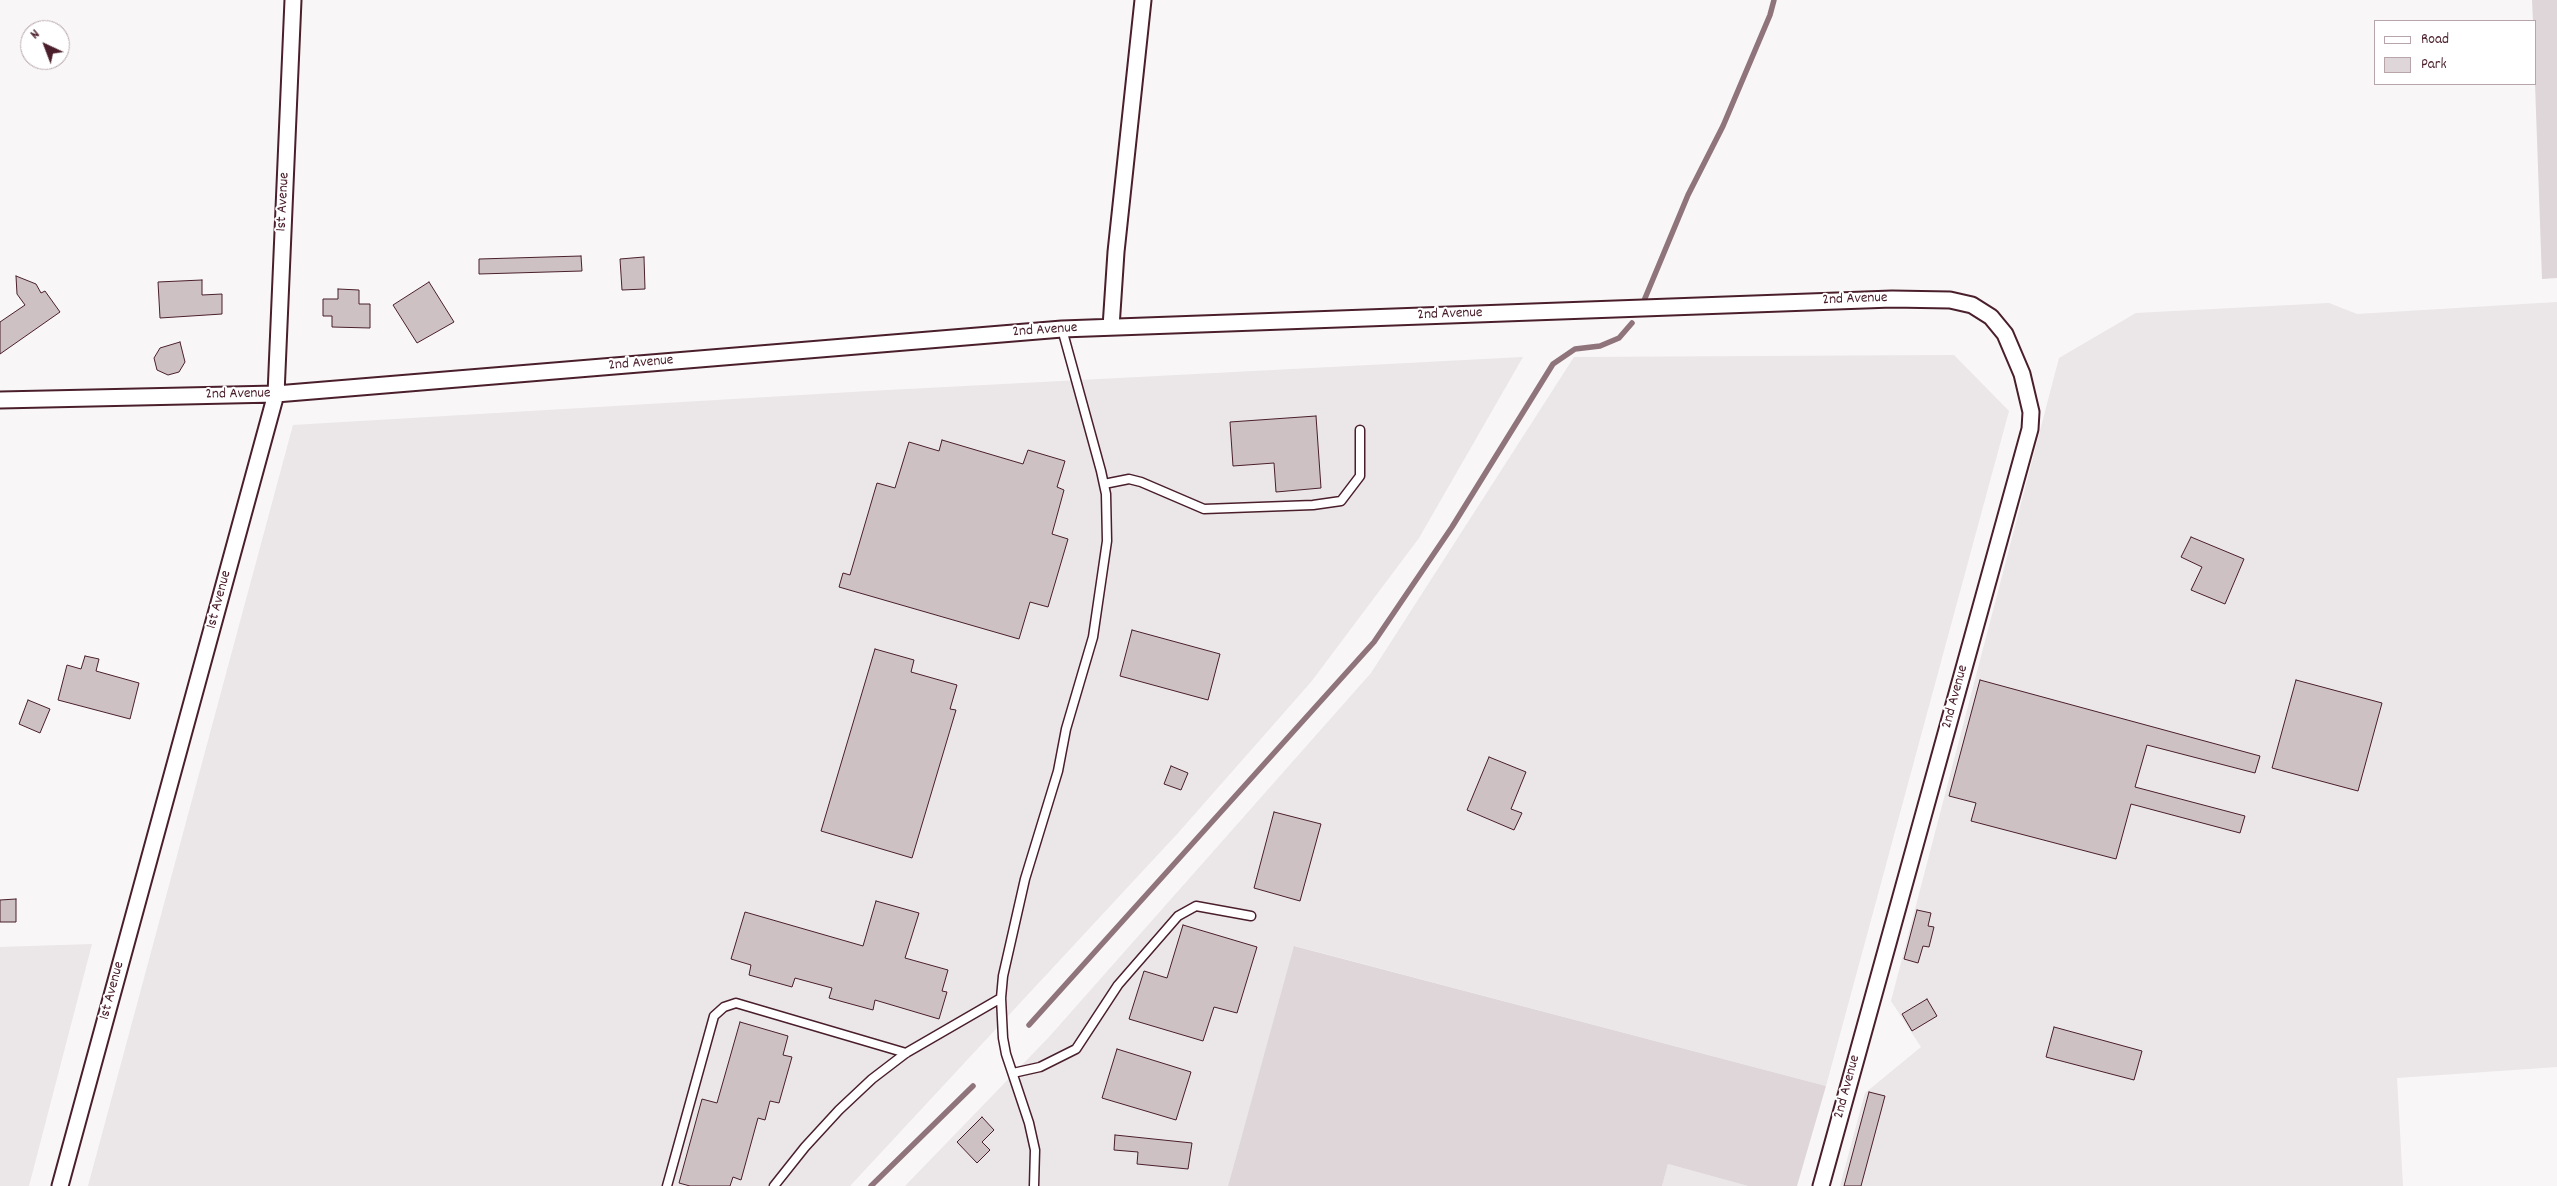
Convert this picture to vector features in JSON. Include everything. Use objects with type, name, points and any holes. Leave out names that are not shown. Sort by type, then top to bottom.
[{"type":"street","name":"1st Avenue","points":[[60,1186],[276,394],[293,0]]},
{"type":"street","points":[[1111,327],[1116,252],[1143,0]]},
{"type":"street","name":"2nd Avenue","points":[[0,400],[276,394],[1062,329],[1925,298],[1950,300],[1972,305],[1991,317],[2000,328],[2022,374],[2031,412],[2030,429],[1821,1186]]},
{"type":"lane","points":[[1034,1186],[1035,1150],[1029,1122],[1006,1054],[1001,1019],[1003,976],[1025,879],[1058,771],[1066,729],[1093,637],[1107,541],[1104,484],[1094,437],[1062,329]]},
{"type":"lane","points":[[1104,484],[1128,479],[1141,482],[1204,509],[1313,505],[1341,501],[1360,476],[1360,430]]},
{"type":"lane","points":[[1012,1073],[1040,1067],[1076,1049],[1118,985],[1178,916],[1196,906],[1251,916]]},
{"type":"lane","points":[[774,1186],[804,1147],[872,1079],[906,1053],[1001,998]]},
{"type":"lane","points":[[667,1186],[714,1016],[724,1007],[736,1003],[906,1053]]},
{"type":"shaded area","points":[[2557,302],[2557,1067],[2397,1078],[2403,1186],[1840,1186],[1865,1093],[1921,1047],[1891,1001],[2059,358],[2136,313],[2329,303],[2357,314]]},
{"type":"shaded area","points":[[1954,355],[2009,411],[1826,1086],[1295,946],[1228,1186],[905,1186],[1049,1037],[1371,673],[1574,357]]},
{"type":"shaded area","points":[[1523,357],[1419,538],[1311,682],[1178,833],[850,1186],[88,1186],[293,425],[869,391]]},
{"type":"shaded area","points":[[92,944],[29,1186],[0,1186],[0,947]]},
{"type":"shaded area","points":[[1668,1164],[1748,1186],[1662,1186]]},
{"type":"green space","points":[[2532,0],[2557,0],[2557,278],[2542,279],[2535,85],[2537,85],[2537,20],[2533,20]]},
{"type":"green space","points":[[1294,946],[1826,1086],[1797,1186],[1748,1186],[1668,1164],[1662,1186],[1228,1186]]},
{"type":"building","points":[[581,256],[582,271],[479,274],[479,259]]},
{"type":"building","points":[[644,257],[645,289],[622,290],[620,259]]},
{"type":"building","points":[[16,276],[36,284],[41,293],[45,291],[60,312],[0,354],[0,322],[25,305],[17,294]]},
{"type":"building","points":[[202,280],[202,295],[222,294],[222,314],[160,318],[158,282]]},
{"type":"building","points":[[429,282],[454,322],[417,343],[393,305]]},
{"type":"building","points":[[338,289],[359,290],[359,304],[370,304],[370,328],[332,327],[332,316],[323,316],[323,299],[338,299]]},
{"type":"building","points":[[180,342],[185,362],[179,372],[168,375],[157,370],[154,358],[160,348]]},
{"type":"building","points":[[1316,416],[1321,488],[1276,492],[1274,463],[1233,466],[1230,422]]},
{"type":"building","points":[[942,440],[1023,464],[1028,450],[1065,461],[1057,487],[1064,490],[1052,534],[1068,539],[1048,607],[1030,602],[1019,639],[839,587],[843,573],[850,575],[877,483],[895,488],[909,442],[939,451]]},
{"type":"building","points":[[2191,537],[2244,559],[2225,604],[2191,590],[2202,567],[2181,557]]},
{"type":"building","points":[[1132,630],[1220,654],[1208,700],[1120,676]]},
{"type":"building","points":[[875,649],[914,660],[911,672],[957,685],[950,709],[956,710],[912,858],[821,831]]},
{"type":"building","points":[[85,656],[99,659],[96,671],[139,683],[130,719],[58,700],[67,665],[81,669]]},
{"type":"building","points":[[1980,680],[2260,756],[2255,773],[2147,745],[2135,787],[2245,816],[2240,833],[2131,804],[2116,859],[1971,821],[1976,803],[1949,796]]},
{"type":"building","points":[[2296,680],[2382,703],[2358,791],[2272,768]]},
{"type":"building","points":[[28,700],[50,709],[40,733],[19,724]]},
{"type":"building","points":[[1489,757],[1526,772],[1511,809],[1522,813],[1514,830],[1467,810]]},
{"type":"building","points":[[1171,766],[1188,773],[1181,790],[1164,784]]},
{"type":"building","points":[[1274,812],[1321,824],[1300,901],[1254,888]]},
{"type":"building","points":[[16,899],[16,922],[0,922],[0,900]]},
{"type":"building","points":[[876,901],[919,913],[905,958],[948,970],[942,991],[947,992],[939,1019],[875,1000],[873,1010],[829,998],[832,988],[795,978],[792,987],[749,975],[751,965],[731,959],[745,912],[863,946]]},
{"type":"building","points":[[1917,910],[1931,913],[1928,926],[1934,927],[1929,947],[1923,946],[1918,963],[1904,959]]},
{"type":"building","points":[[1183,925],[1257,947],[1237,1013],[1214,1007],[1203,1041],[1129,1019],[1144,971],[1167,978]]},
{"type":"building","points":[[1927,999],[1937,1016],[1912,1031],[1902,1014]]},
{"type":"building","points":[[740,1022],[788,1036],[783,1055],[792,1057],[779,1103],[770,1101],[765,1120],[758,1118],[741,1180],[733,1177],[730,1186],[690,1186],[679,1183],[702,1099],[717,1103]]},
{"type":"building","points":[[2054,1027],[2142,1051],[2134,1080],[2046,1057]]},
{"type":"building","points":[[1117,1049],[1191,1072],[1176,1120],[1102,1098]]},
{"type":"building","points":[[1869,1092],[1885,1096],[1861,1186],[1844,1186]]},
{"type":"building","points":[[982,1117],[994,1130],[982,1142],[990,1150],[977,1163],[957,1142]]},
{"type":"building","points":[[1115,1135],[1192,1143],[1188,1169],[1137,1164],[1138,1152],[1114,1150]]},
{"type":"waterway","points":[[1643,303],[1688,195],[1723,126],[1770,15],[1774,0]]},
{"type":"waterway","points":[[1029,1025],[1374,642],[1452,527],[1553,364],[1575,349],[1600,346],[1619,338],[1632,323]]},
{"type":"waterway","points":[[871,1186],[973,1086]]}]
